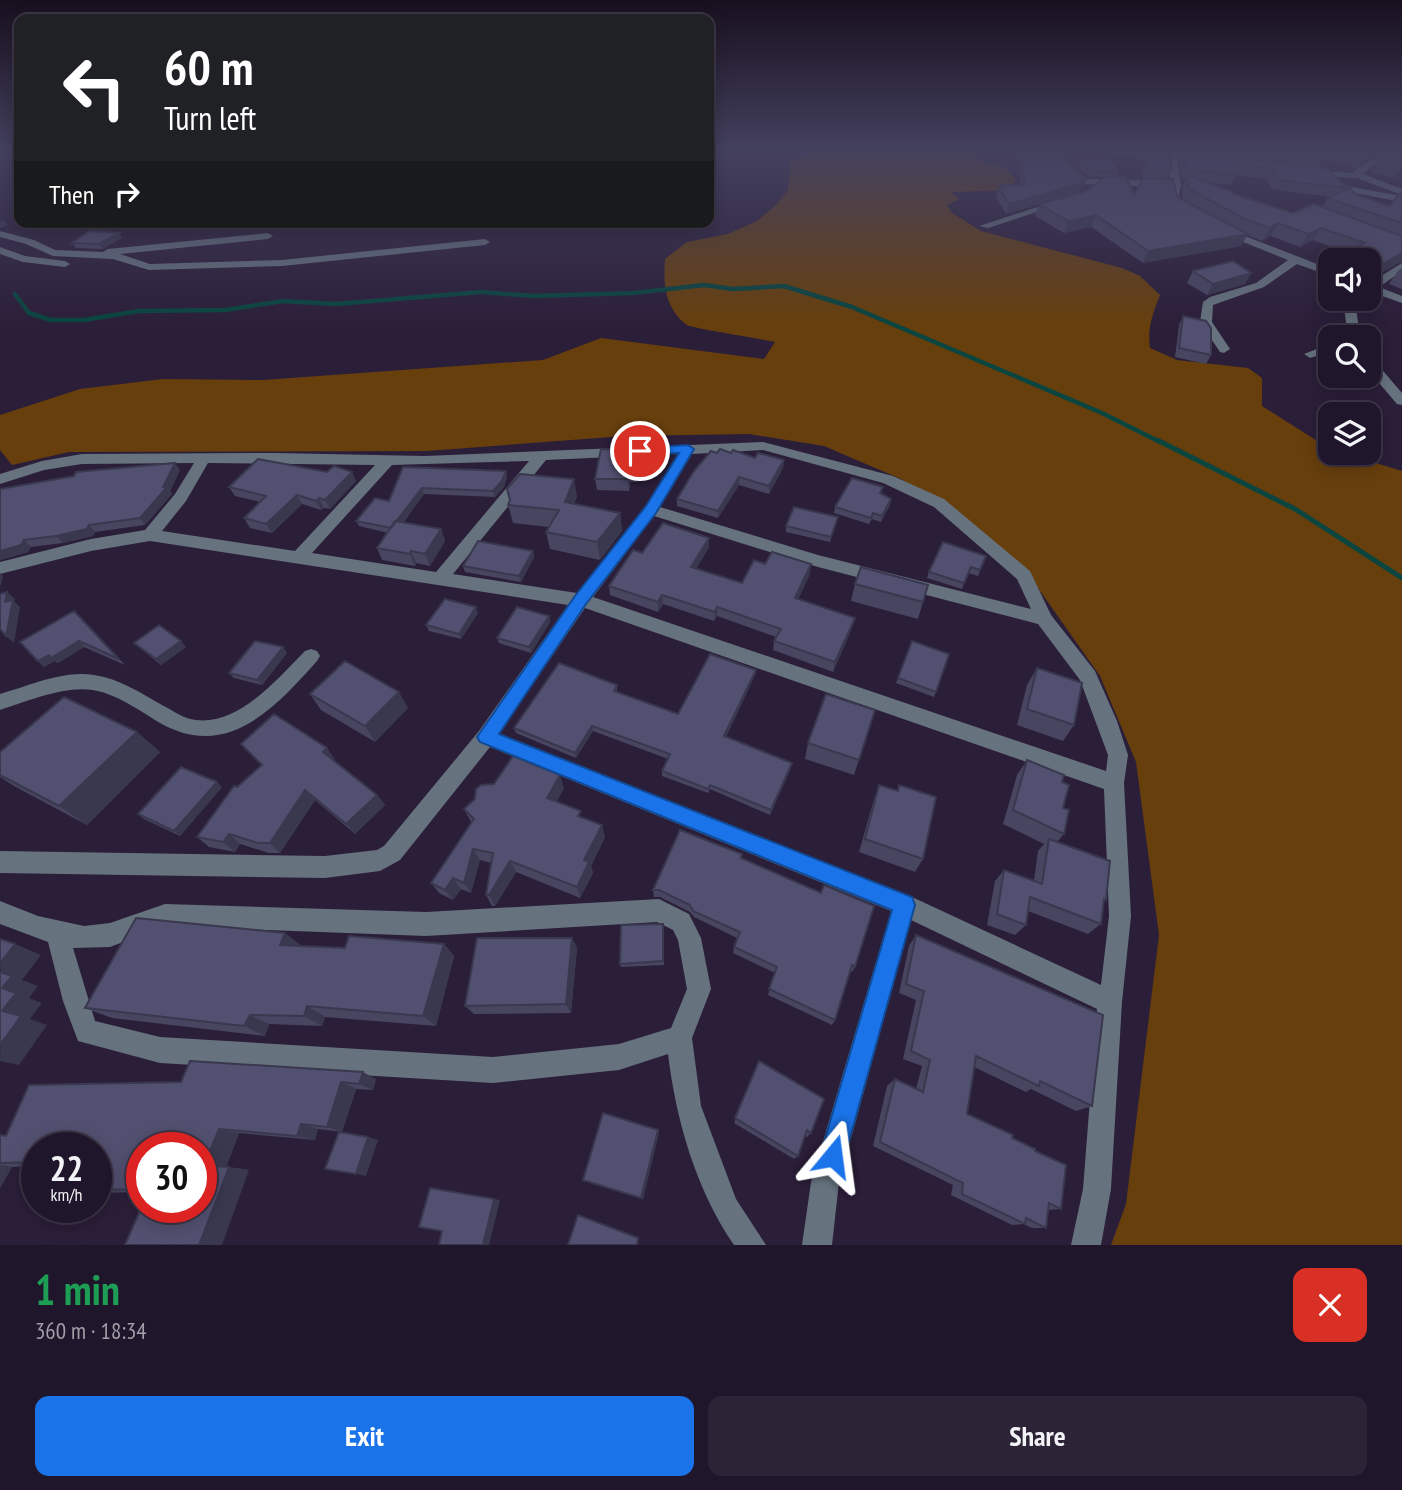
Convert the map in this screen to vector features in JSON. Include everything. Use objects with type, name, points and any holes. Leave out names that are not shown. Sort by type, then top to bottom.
[{"type":"street","points":[[984,226],[1041,209]]},
{"type":"street","points":[[1185,209],[1193,214]]},
{"type":"street","points":[[1212,225],[1318,269]]},
{"type":"street","points":[[0,234],[53,253],[114,256],[149,267]]},
{"type":"street","points":[[90,256],[114,250],[188,246],[268,236]]},
{"type":"street","points":[[0,250],[23,259],[66,264],[149,267],[282,263],[485,242]]},
{"type":"street","points":[[1224,349],[1206,322],[1207,304],[1214,299],[1260,285],[1294,261]]},
{"type":"street","points":[[1381,279],[1402,266]]},
{"type":"street","points":[[1381,292],[1402,300]]},
{"type":"street","points":[[1310,354],[1318,352]]},
{"type":"street","points":[[1381,376],[1402,401]]},
{"type":"street","points":[[0,479],[42,466],[82,459],[387,461],[763,446],[888,479],[939,503],[1024,575],[1044,619],[1088,676],[1118,755],[1114,783],[1120,916],[1110,1002],[1097,1189],[1086,1245]]},
{"type":"street","points":[[0,862],[312,867],[345,866],[380,860],[398,849],[486,737],[581,600],[651,510],[688,449]]},
{"type":"street","points":[[439,580],[543,454]]},
{"type":"street","points":[[150,535],[181,497],[204,458]]},
{"type":"street","points":[[300,556],[387,461]]},
{"type":"street","points":[[651,510],[818,561],[1044,619]]},
{"type":"street","points":[[0,568],[91,545],[150,535],[581,600],[1114,783]]},
{"type":"street","points":[[0,702],[61,686],[90,682],[108,687],[194,729],[210,730],[245,715],[285,683],[312,656]]},
{"type":"street","points":[[486,737],[904,905],[1110,1002]]},
{"type":"street","points":[[817,1245],[825,1182],[904,905]]},
{"type":"street","points":[[0,912],[57,933],[108,936],[142,919],[165,915],[426,924],[659,910],[681,922],[689,938],[699,989],[679,1038],[688,1106],[725,1208],[751,1245]]},
{"type":"street","points":[[57,933],[75,1001],[87,1032],[159,1050],[493,1070],[619,1057],[679,1038]]},
{"type":"shaded area","points":[[771,209],[950,209],[981,231],[1122,268],[1140,276],[1160,295],[1150,327],[1150,348],[1177,360],[1248,368],[1262,378],[1262,406],[1318,441],[1318,465],[1381,465],[1402,471],[1402,1245],[1111,1245],[1126,1204],[1159,935],[1136,762],[1100,676],[1038,588],[977,530],[901,479],[824,446],[749,434],[625,436],[427,451],[69,452],[12,465],[0,450],[0,415],[80,389],[163,379],[263,380],[543,360],[601,338],[764,359],[775,342],[687,325],[674,311],[667,295],[665,259],[687,242],[728,234],[757,221]]},
{"type":"building","points":[[1048,209],[1200,209],[1248,234],[1148,251],[1096,215],[1068,221]]},
{"type":"building","points":[[1227,209],[1281,209],[1293,213],[1302,209],[1328,209],[1402,236],[1402,253],[1385,263],[1381,261],[1381,248],[1355,248],[1365,243],[1321,228],[1308,234],[1278,223],[1270,228]]},
{"type":"building","points":[[1361,209],[1402,209],[1402,223]]},
{"type":"building","points":[[89,231],[119,233],[99,244],[72,243]]},
{"type":"building","points":[[1233,261],[1251,273],[1213,284],[1193,271]]},
{"type":"building","points":[[1183,316],[1206,321],[1211,328],[1211,355],[1179,348]]},
{"type":"building","points":[[601,449],[641,450],[636,471],[629,470],[628,479],[595,479]]},
{"type":"building","points":[[720,449],[731,453],[733,450],[755,458],[758,453],[784,460],[769,486],[739,477],[718,511],[677,499],[694,471],[711,451],[717,453]]},
{"type":"building","points":[[258,459],[327,472],[334,466],[352,472],[325,500],[319,498],[316,501],[297,495],[266,524],[244,518],[266,496],[229,487]]},
{"type":"building","points":[[175,463],[163,487],[167,487],[140,518],[89,525],[87,529],[24,540],[21,545],[0,551],[0,489],[74,476],[76,472]]},
{"type":"building","points":[[403,467],[506,471],[493,491],[422,488],[391,528],[356,521],[375,498],[389,501]]},
{"type":"building","points":[[520,474],[574,479],[565,502],[620,513],[597,542],[546,532],[559,510],[508,505],[510,500],[507,489]]},
{"type":"building","points":[[852,478],[883,487],[880,493],[891,499],[882,516],[873,513],[871,518],[835,507]]},
{"type":"building","points":[[794,507],[838,517],[831,537],[786,526]]},
{"type":"building","points":[[395,521],[441,529],[425,554],[377,548]]},
{"type":"building","points":[[663,523],[709,538],[691,567],[742,583],[754,560],[765,564],[772,552],[811,564],[795,598],[855,618],[835,662],[774,641],[781,629],[717,607],[715,612],[662,595],[658,602],[609,586],[633,550],[642,553]]},
{"type":"building","points":[[478,541],[533,551],[519,576],[463,566]]},
{"type":"building","points":[[943,542],[986,556],[980,570],[971,567],[964,583],[929,572]]},
{"type":"building","points":[[861,567],[928,585],[923,602],[855,584]]},
{"type":"building","points":[[7,592],[5,602],[13,600],[6,636],[0,629],[0,594]]},
{"type":"building","points":[[445,599],[476,607],[459,634],[426,625]]},
{"type":"building","points":[[517,607],[549,616],[529,647],[497,638]]},
{"type":"building","points":[[74,611],[119,659],[79,641],[51,658],[49,655],[38,661],[20,642]]},
{"type":"building","points":[[159,625],[181,641],[156,659],[134,643]]},
{"type":"building","points":[[255,641],[283,647],[257,680],[229,673]]},
{"type":"building","points":[[912,641],[949,654],[936,692],[898,678]]},
{"type":"building","points":[[710,654],[756,670],[724,736],[792,763],[771,810],[710,785],[708,789],[662,771],[670,754],[592,726],[575,753],[514,728],[559,663],[617,685],[614,691],[678,714]]},
{"type":"building","points":[[345,661],[399,692],[365,726],[310,694]]},
{"type":"building","points":[[1037,668],[1082,683],[1074,725],[1027,709]]},
{"type":"building","points":[[826,694],[875,710],[859,760],[808,743]]},
{"type":"building","points":[[64,697],[137,732],[59,806],[0,775],[0,752]]},
{"type":"building","points":[[274,714],[327,748],[323,752],[377,795],[346,824],[305,790],[270,843],[258,843],[229,834],[223,842],[197,837],[234,786],[237,787],[262,765],[241,744]]},
{"type":"building","points":[[513,756],[560,775],[547,798],[581,811],[578,816],[602,825],[584,860],[589,862],[577,887],[510,861],[489,895],[486,895],[493,853],[473,849],[464,883],[453,878],[445,890],[431,883],[474,819],[464,809],[475,799],[476,789],[481,785],[494,784]]},
{"type":"building","points":[[1027,760],[1064,775],[1062,782],[1069,785],[1063,808],[1069,810],[1064,834],[1013,810]]},
{"type":"building","points":[[181,767],[217,782],[174,831],[138,814]]},
{"type":"building","points":[[879,785],[898,791],[899,785],[936,797],[923,859],[865,839]]},
{"type":"building","points":[[680,830],[742,854],[741,858],[821,893],[824,885],[874,906],[835,1020],[769,989],[777,967],[734,947],[740,932],[693,911],[690,905],[659,890],[653,890]]},
{"type":"building","points":[[1049,839],[1110,861],[1101,924],[1030,897],[1026,925],[997,914],[1004,870],[1042,884]]},
{"type":"building","points":[[136,918],[285,933],[280,945],[345,948],[349,936],[444,944],[423,1016],[307,1006],[304,1016],[250,1015],[244,1026],[85,1008]]},
{"type":"building","points":[[663,924],[663,961],[620,964],[621,925]]},
{"type":"building","points":[[916,935],[1103,1015],[1092,1106],[1040,1081],[1039,1086],[976,1056],[967,1114],[1013,1135],[1012,1138],[1066,1165],[1061,1209],[1049,1203],[1046,1228],[1026,1218],[1025,1224],[962,1194],[963,1183],[880,1142],[895,1079],[923,1092],[930,1060],[911,1051],[924,991],[906,984]]},
{"type":"building","points":[[477,938],[572,938],[566,1004],[465,1006]]},
{"type":"building","points":[[0,939],[15,944],[0,963]]},
{"type":"building","points":[[0,972],[12,976],[2,988],[16,993],[2,1011],[21,1016],[0,1045]]},
{"type":"building","points":[[190,1061],[363,1072],[359,1084],[341,1082],[327,1127],[301,1124],[297,1136],[219,1129],[217,1134],[126,1132],[126,1189],[112,1190],[112,1132],[21,1132],[21,1162],[0,1163],[0,1135],[6,1136],[29,1085],[181,1082]]},
{"type":"building","points":[[759,1061],[824,1099],[811,1133],[807,1130],[798,1156],[735,1118]]},
{"type":"building","points":[[603,1113],[658,1130],[641,1198],[583,1180]]},
{"type":"building","points":[[339,1132],[368,1137],[356,1174],[325,1169]]},
{"type":"building","points":[[217,1166],[229,1167],[217,1198]]},
{"type":"building","points":[[430,1188],[494,1199],[483,1245],[439,1245],[442,1231],[419,1227]]},
{"type":"building","points":[[578,1215],[638,1238],[637,1245],[568,1245]]},
{"type":"building","points":[[135,1223],[207,1223],[199,1245],[125,1245]]},
{"type":"waterway","points":[[15,294],[29,313],[51,320],[84,320],[139,311],[225,310],[283,301],[336,304],[481,292],[534,296],[633,293],[704,285],[733,289],[784,286],[852,307],[1102,413],[1160,442]]},
{"type":"waterway","points":[[1157,440],[1295,509],[1402,578]]},
{"type":"route","points":[[640,451],[688,449],[651,510],[581,600],[486,737],[904,905],[833,1156]]}]
